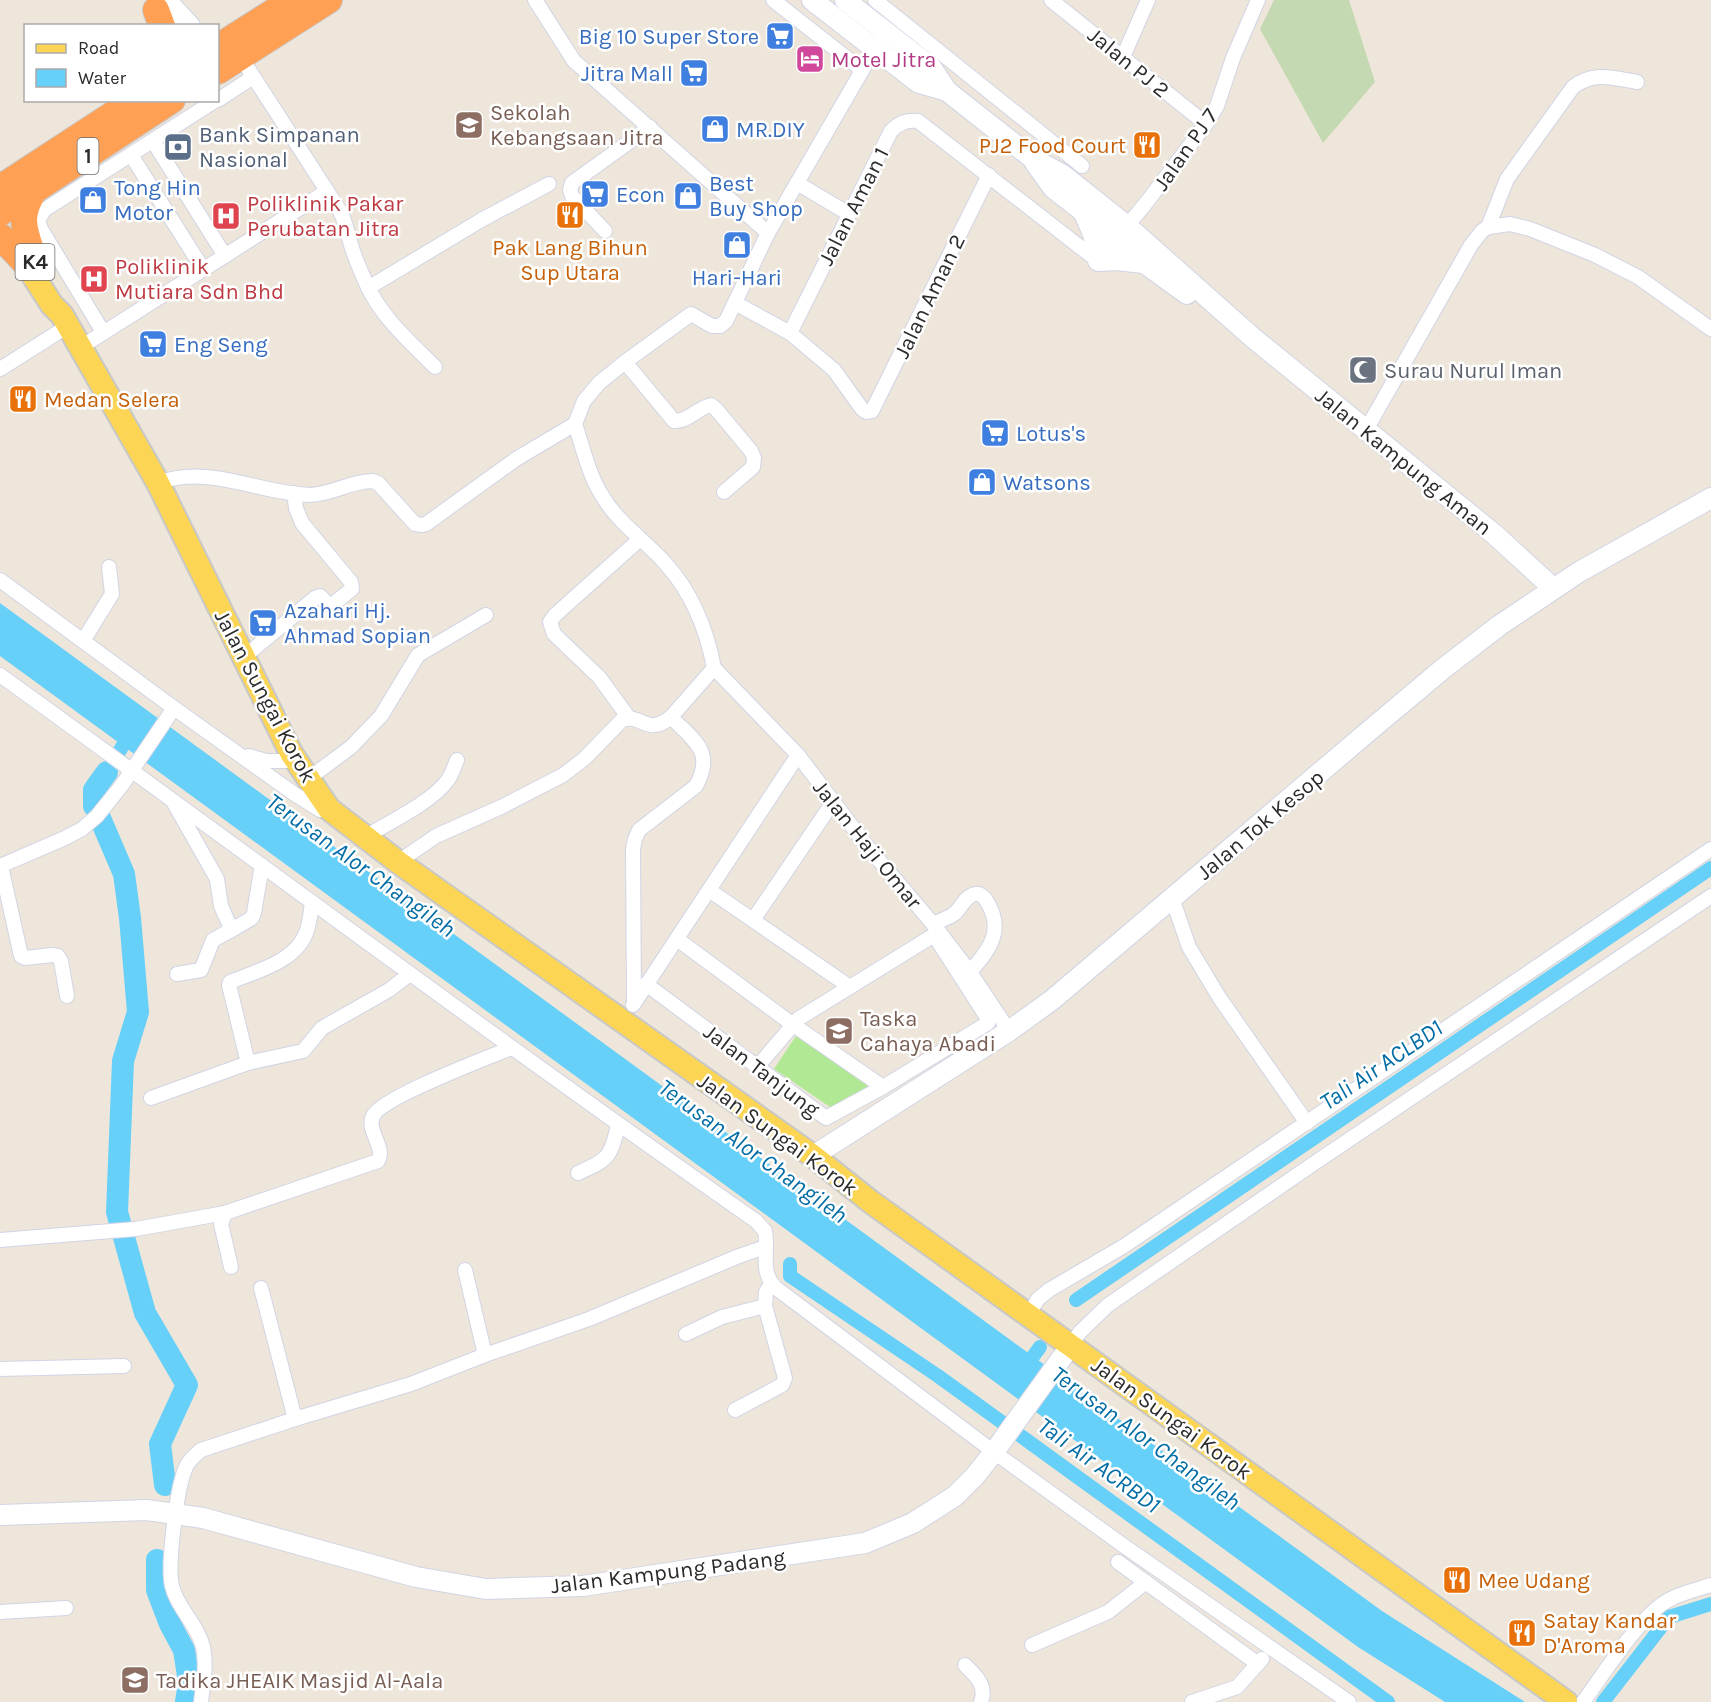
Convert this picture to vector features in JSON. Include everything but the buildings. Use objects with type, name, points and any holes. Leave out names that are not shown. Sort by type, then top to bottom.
[{"type":"highway","points":[[229,62],[292,0]]},
{"type":"highway","points":[[229,62],[329,0]]},
{"type":"highway","name":"1","points":[[1,208],[133,102]]},
{"type":"highway","name":"1","points":[[1,208],[34,191],[169,102]]},
{"type":"highway","points":[[31,262],[23,218],[25,206],[34,191]]},
{"type":"highway","points":[[0,236],[31,262]]},
{"type":"main road","name":"Jalan Sungai Korok","points":[[1,208],[52,305],[81,347],[158,483],[302,770],[329,809],[398,862],[813,1156],[871,1202],[1028,1315],[1067,1351],[1566,1702]]},
{"type":"street","points":[[535,0],[574,61],[768,233]]},
{"type":"street","points":[[773,0],[862,70]]},
{"type":"street","name":"Jalan Kampung Aman","points":[[812,0],[881,40]]},
{"type":"street","name":"Jalan Kampung Aman","points":[[845,0],[919,83],[947,92],[1032,158],[1063,175],[1122,232],[1515,551],[1553,588]]},
{"type":"street","points":[[876,0],[1082,166]]},
{"type":"street","name":"Jalan PJ 2","points":[[1052,0],[1206,124]]},
{"type":"street","points":[[1123,57],[1148,0]]},
{"type":"street","name":"Jalan PJ 7","points":[[1098,261],[1206,124],[1217,106],[1233,58],[1258,0]]},
{"type":"street","points":[[160,12],[186,24]]},
{"type":"street","points":[[158,483],[173,477],[208,476],[308,495],[326,494],[372,481],[378,483],[415,524],[422,525],[516,459],[575,424],[584,401],[599,383],[691,314],[712,326],[720,326],[726,321],[768,233],[881,40]]},
{"type":"street","points":[[219,94],[229,62]]},
{"type":"street","points":[[229,62],[327,191],[348,227],[352,249],[368,288],[385,315],[435,368]]},
{"type":"street","points":[[1488,227],[1507,179],[1573,87],[1589,77],[1599,76],[1637,82]]},
{"type":"street","points":[[103,332],[38,221],[44,210],[214,102]]},
{"type":"street","name":"Jalan Aman 1","points":[[790,333],[891,131],[903,122],[918,121],[1098,261]]},
{"type":"street","points":[[605,231],[572,196],[570,190],[572,183],[650,127]]},
{"type":"street","points":[[153,141],[225,256]]},
{"type":"street","points":[[131,155],[203,269]]},
{"type":"street","name":"Jalan Kampung Aman","points":[[1032,158],[1053,188],[1080,209],[1122,232],[1144,263],[1216,316],[1252,337]]},
{"type":"street","name":"Jalan Aman 2","points":[[790,333],[834,370],[862,410],[872,411],[989,175]]},
{"type":"street","points":[[797,183],[849,214]]},
{"type":"street","points":[[368,288],[483,219],[549,184]]},
{"type":"street","points":[[81,347],[327,191]]},
{"type":"street","points":[[1080,209],[1093,234],[1098,261],[1126,260],[1144,263]]},
{"type":"street","points":[[1366,430],[1471,245],[1488,227],[1510,224],[1530,229],[1595,255],[1638,277],[1711,328]]},
{"type":"street","points":[[735,303],[790,333]]},
{"type":"street","points":[[0,369],[65,321]]},
{"type":"street","points":[[625,362],[674,421],[681,422],[711,405],[751,451],[754,458],[753,467],[724,492]]},
{"type":"street","points":[[398,862],[436,836],[564,775],[584,759],[622,720],[629,718],[655,726],[671,717],[714,668],[710,647],[686,591],[666,564],[639,540],[603,499],[594,481],[575,424]]},
{"type":"street","points":[[244,657],[315,597],[320,596],[331,605],[352,589],[351,582],[302,523],[296,508],[294,493]]},
{"type":"street","name":"Jalan Tok Kesop","points":[[813,1156],[1010,1031],[1052,1000],[1444,668],[1500,625],[1553,588],[1621,547],[1711,498]]},
{"type":"street","points":[[629,718],[599,677],[554,634],[550,622],[639,540]]},
{"type":"street","points":[[82,641],[112,594],[109,567]]},
{"type":"street","points":[[0,580],[82,641],[171,713],[239,753],[313,806],[320,810],[329,809]]},
{"type":"street","points":[[239,753],[302,770],[351,747],[381,716],[418,655],[486,615]]},
{"type":"street","name":"Jalan Haji Omar","points":[[714,668],[798,755],[896,882],[970,972],[1010,1031]]},
{"type":"street","points":[[0,675],[104,750],[130,765],[410,975],[762,1226],[766,1237],[765,1267],[771,1284],[1349,1702]]},
{"type":"street","points":[[67,996],[61,961],[58,956],[52,954],[25,958],[21,956],[0,866],[65,838],[82,829],[97,816],[111,800],[130,765],[171,713]]},
{"type":"street","points":[[634,1003],[635,839],[639,830],[696,786],[702,776],[704,765],[704,757],[700,748],[671,717]]},
{"type":"street","points":[[621,1021],[798,755]]},
{"type":"street","points":[[365,837],[438,791],[447,782],[457,760]]},
{"type":"street","points":[[172,798],[217,879],[221,906],[229,924],[235,928]]},
{"type":"street","points":[[753,920],[833,802]]},
{"type":"street","points":[[1028,1315],[1038,1299],[1049,1290],[1124,1246],[1711,849]]},
{"type":"street","points":[[177,974],[201,970],[213,940],[252,918],[262,865]]},
{"type":"street","points":[[709,890],[850,987]]},
{"type":"street","points":[[758,1066],[792,1024],[935,930],[976,893],[982,895],[989,905],[995,927],[988,949],[970,972]]},
{"type":"street","points":[[1067,1351],[1092,1319],[1122,1295],[1711,896]]},
{"type":"street","points":[[1172,898],[1189,947],[1219,998],[1306,1122]]},
{"type":"street","points":[[248,1063],[229,985],[292,953],[307,931],[312,902]]},
{"type":"street","points":[[677,939],[792,1024],[883,1087],[988,1023],[988,1018],[935,930]]},
{"type":"street","points":[[151,1098],[248,1063],[303,1051],[322,1028],[389,990],[410,975]]},
{"type":"street","name":"Jalan Tanjung","points":[[646,984],[826,1118],[883,1087]]},
{"type":"street","points":[[0,1240],[136,1229],[225,1212],[378,1161],[381,1153],[372,1123],[373,1115],[380,1109],[414,1089],[511,1048]]},
{"type":"street","points":[[578,1173],[601,1162],[612,1150],[618,1125]]},
{"type":"street","points":[[225,1212],[221,1224],[231,1267]]},
{"type":"street","points":[[201,1702],[204,1649],[176,1598],[170,1574],[175,1513],[186,1467],[192,1457],[201,1450],[411,1384],[485,1355],[589,1319],[765,1247]]},
{"type":"street","points":[[465,1270],[485,1355]]},
{"type":"street","points":[[735,1410],[782,1385],[785,1378],[765,1306],[766,1292],[771,1284]]},
{"type":"street","points":[[261,1288],[295,1419]]},
{"type":"street","points":[[686,1334],[722,1317],[765,1306]]},
{"type":"street","name":"Jalan Kampung Padang","points":[[0,1515],[147,1510],[175,1513],[203,1518],[416,1577],[486,1588],[565,1587],[705,1569],[865,1543],[913,1523],[939,1508],[975,1476],[1067,1351]]},
{"type":"street","points":[[0,1369],[124,1366]]},
{"type":"street","points":[[1119,1562],[1258,1664]]},
{"type":"street","points":[[1032,1645],[1108,1612],[1146,1582]]},
{"type":"street","points":[[1583,1702],[1639,1626],[1657,1607],[1678,1595],[1711,1585]]},
{"type":"street","points":[[0,1612],[66,1608]]},
{"type":"street","points":[[1192,1702],[1237,1687],[1270,1647]]},
{"type":"street","points":[[965,1665],[982,1686],[984,1693],[981,1702]]},
{"type":"green space","points":[[1274,0],[1349,0],[1375,82],[1323,143],[1260,29]]},
{"type":"green space","points":[[798,1033],[877,1087],[833,1109],[774,1069]]},
{"type":"water","name":"Terusan Alor Changileh","points":[[0,603],[1382,1611],[1525,1702],[1445,1702],[1358,1647],[0,656]]},
{"type":"waterway","points":[[107,772],[131,732]]},
{"type":"waterway","points":[[94,806],[94,790],[107,772]]},
{"type":"waterway","points":[[100,818],[124,874],[138,1012],[123,1061],[117,1212],[145,1313],[187,1385],[160,1444],[165,1485]]},
{"type":"waterway","name":"Tali Air ACLBD1","points":[[1076,1300],[1711,868]]},
{"type":"waterway","name":"Tali Air ACRBD1","points":[[790,1264],[790,1276],[938,1376],[1388,1702]]},
{"type":"waterway","name":"Tali Air ACLBD1","points":[[1023,1370],[1040,1347]]},
{"type":"waterway","points":[[157,1560],[157,1590],[170,1624],[184,1650],[189,1682],[186,1702]]},
{"type":"waterway","points":[[1603,1702],[1669,1617],[1711,1604]]},
{"type":"place","name":"Big 10 Super Store","points":[[780,36]]},
{"type":"place","name":"Motel Jitra","points":[[810,59]]},
{"type":"place","name":"Jitra Mall","points":[[694,73]]},
{"type":"place","name":"Sekolah Kebangsaan Jitra","points":[[469,125]]},
{"type":"place","name":"MR.DIY","points":[[715,129]]},
{"type":"place","name":"PJ2 Food Court","points":[[1147,145]]},
{"type":"place","name":"Bank Simpanan Nasional","points":[[178,147]]},
{"type":"place","name":"Econ","points":[[595,194]]},
{"type":"place","name":"Best Buy Shop","points":[[688,196]]},
{"type":"place","name":"Tong Hin Motor","points":[[93,200]]},
{"type":"place","name":"Pak Lang Bihun Sup Utara","points":[[570,215]]},
{"type":"place","name":"Poliklinik Pakar Perubatan Jitra","points":[[226,216]]},
{"type":"place","name":"Hari-Hari","points":[[737,245]]},
{"type":"place","name":"Poliklinik Mutiara Sdn Bhd","points":[[94,279]]},
{"type":"place","name":"Eng Seng","points":[[153,344]]},
{"type":"place","name":"Surau Nurul Iman","points":[[1363,370]]},
{"type":"place","name":"Medan Selera","points":[[23,399]]},
{"type":"place","name":"Lotus's","points":[[995,433]]},
{"type":"place","name":"Watsons","points":[[982,482]]},
{"type":"place","name":"Azahari Hj. Ahmad Sopian","points":[[263,623]]},
{"type":"place","name":"Taska Cahaya Abadi","points":[[839,1031]]},
{"type":"place","name":"Mee Udang","points":[[1457,1580]]},
{"type":"place","name":"Satay Kandar D'Aroma","points":[[1522,1633]]},
{"type":"place","name":"Tadika JHEAIK Masjid Al-Aala","points":[[135,1680]]}]
